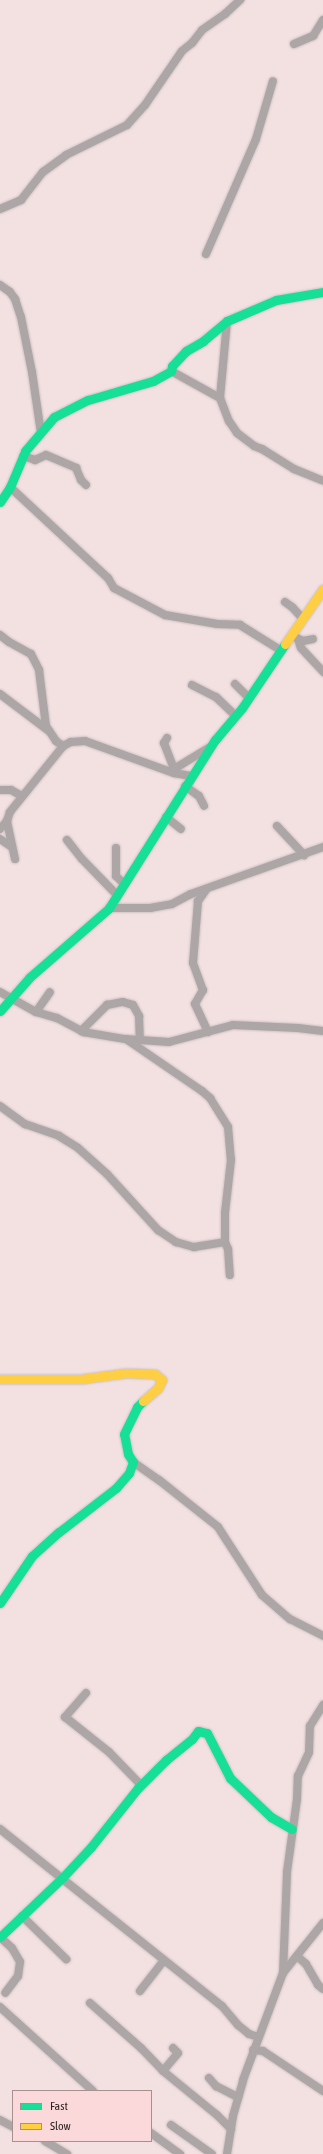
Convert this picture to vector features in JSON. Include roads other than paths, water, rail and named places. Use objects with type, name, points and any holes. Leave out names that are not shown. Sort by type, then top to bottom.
[{"type":"street","points":[[0,210],[21,200],[43,172],[66,155],[127,125],[145,105],[182,51],[192,43],[202,30],[225,14],[240,0]]},
{"type":"street","points":[[294,44],[313,36],[323,20]]},
{"type":"street","points":[[206,254],[256,139],[273,81]]},
{"type":"street","points":[[0,285],[15,299],[21,317],[32,372],[41,432]]},
{"type":"street","points":[[0,502],[10,487],[26,450],[54,417],[88,400],[154,382],[171,371],[172,366],[186,350],[203,341],[227,321],[276,300],[323,292]]},
{"type":"street","points":[[227,321],[220,398],[229,421],[237,433],[254,446],[262,449],[294,470],[323,481]]},
{"type":"street","points":[[171,371],[220,398]]},
{"type":"street","points":[[23,456],[35,460],[46,455],[76,468],[81,480],[86,485]]},
{"type":"street","points":[[10,487],[108,578],[114,588],[165,615],[217,624],[240,625],[282,651]]},
{"type":"street","points":[[0,1011],[30,977],[108,908],[210,747],[236,716],[282,651],[295,637],[303,619],[323,589]]},
{"type":"street","points":[[285,602],[303,619]]},
{"type":"street","points":[[0,635],[9,642],[31,654],[39,670],[46,726],[56,741],[63,746]]},
{"type":"street","points":[[295,637],[303,641],[312,638]]},
{"type":"street","points":[[295,637],[301,648],[323,672]]},
{"type":"street","points":[[235,684],[249,698]]},
{"type":"street","points":[[192,685],[216,697],[236,716]]},
{"type":"street","points":[[0,694],[51,733]]},
{"type":"street","points":[[167,738],[164,743],[175,771]]},
{"type":"street","points":[[0,829],[7,821],[10,812],[22,796],[63,746],[71,742],[85,741],[191,776]]},
{"type":"street","points":[[175,771],[210,747]]},
{"type":"street","points":[[185,786],[199,796],[204,806]]},
{"type":"street","points":[[0,790],[11,790],[22,796]]},
{"type":"street","points":[[166,817],[181,829]]},
{"type":"street","points":[[7,821],[15,859]]},
{"type":"street","points":[[277,826],[304,855]]},
{"type":"street","points":[[0,839],[12,847]]},
{"type":"street","points":[[67,840],[82,859],[117,895]]},
{"type":"street","points":[[108,908],[157,907],[172,904],[323,847]]},
{"type":"street","points":[[116,848],[116,876],[124,884]]},
{"type":"street","points":[[206,890],[198,901],[193,963],[202,990],[195,1004],[208,1032]]},
{"type":"street","points":[[0,992],[36,1012],[57,1018],[81,1031],[125,1039],[169,1042],[233,1025],[323,1031]]},
{"type":"street","points":[[36,1012],[50,992]]},
{"type":"street","points":[[81,1031],[107,1005],[123,1002],[133,1005],[139,1016],[140,1040]]},
{"type":"street","points":[[125,1039],[210,1098],[228,1127],[231,1160],[225,1213],[224,1242],[228,1250],[230,1275]]},
{"type":"street","points":[[0,1106],[25,1124],[59,1136],[78,1148],[107,1174],[158,1230],[176,1242],[194,1247],[224,1242]]},
{"type":"street","points":[[0,1379],[81,1379],[126,1372],[155,1374],[160,1376],[162,1380],[158,1388],[137,1407],[124,1434],[128,1454],[133,1462],[159,1480],[218,1527],[262,1595],[290,1619],[323,1636]]},
{"type":"street","points":[[0,1603],[32,1556],[59,1532],[116,1488],[129,1474],[133,1462]]},
{"type":"street","points":[[86,1693],[65,1717],[109,1752],[141,1785]]},
{"type":"street","points":[[283,1973],[287,1872],[297,1798],[298,1776],[309,1752],[310,1726],[323,1705]]},
{"type":"street","points":[[5,1993],[18,1976],[20,1962],[12,1948],[0,1937],[63,1877],[91,1846],[141,1785],[166,1760],[182,1749],[198,1731],[203,1731],[211,1740],[230,1778],[271,1816],[292,1829]]},
{"type":"street","points":[[0,1828],[222,2006],[238,2025],[249,2034],[258,2037]]},
{"type":"street","points":[[22,1916],[66,1959]]},
{"type":"street","points":[[227,2154],[238,2097],[253,2050],[283,1973],[323,1923]]},
{"type":"street","points":[[297,1956],[306,1964],[318,1985],[323,1989]]},
{"type":"street","points":[[140,1991],[164,1960]]},
{"type":"street","points":[[90,2003],[163,2071],[217,2115],[231,2129]]},
{"type":"street","points":[[0,2007],[91,2090]]},
{"type":"street","points":[[163,2071],[178,2053],[173,2048]]},
{"type":"street","points":[[253,2050],[263,2051],[323,2091]]},
{"type":"street","points":[[209,2078],[216,2086],[238,2097]]},
{"type":"street","points":[[0,2120],[12,2126]]},
{"type":"street","points":[[170,2125],[212,2154]]},
{"type":"street","points":[[152,2134],[180,2154]]},
{"type":"street","points":[[48,2142],[67,2154]]}]
